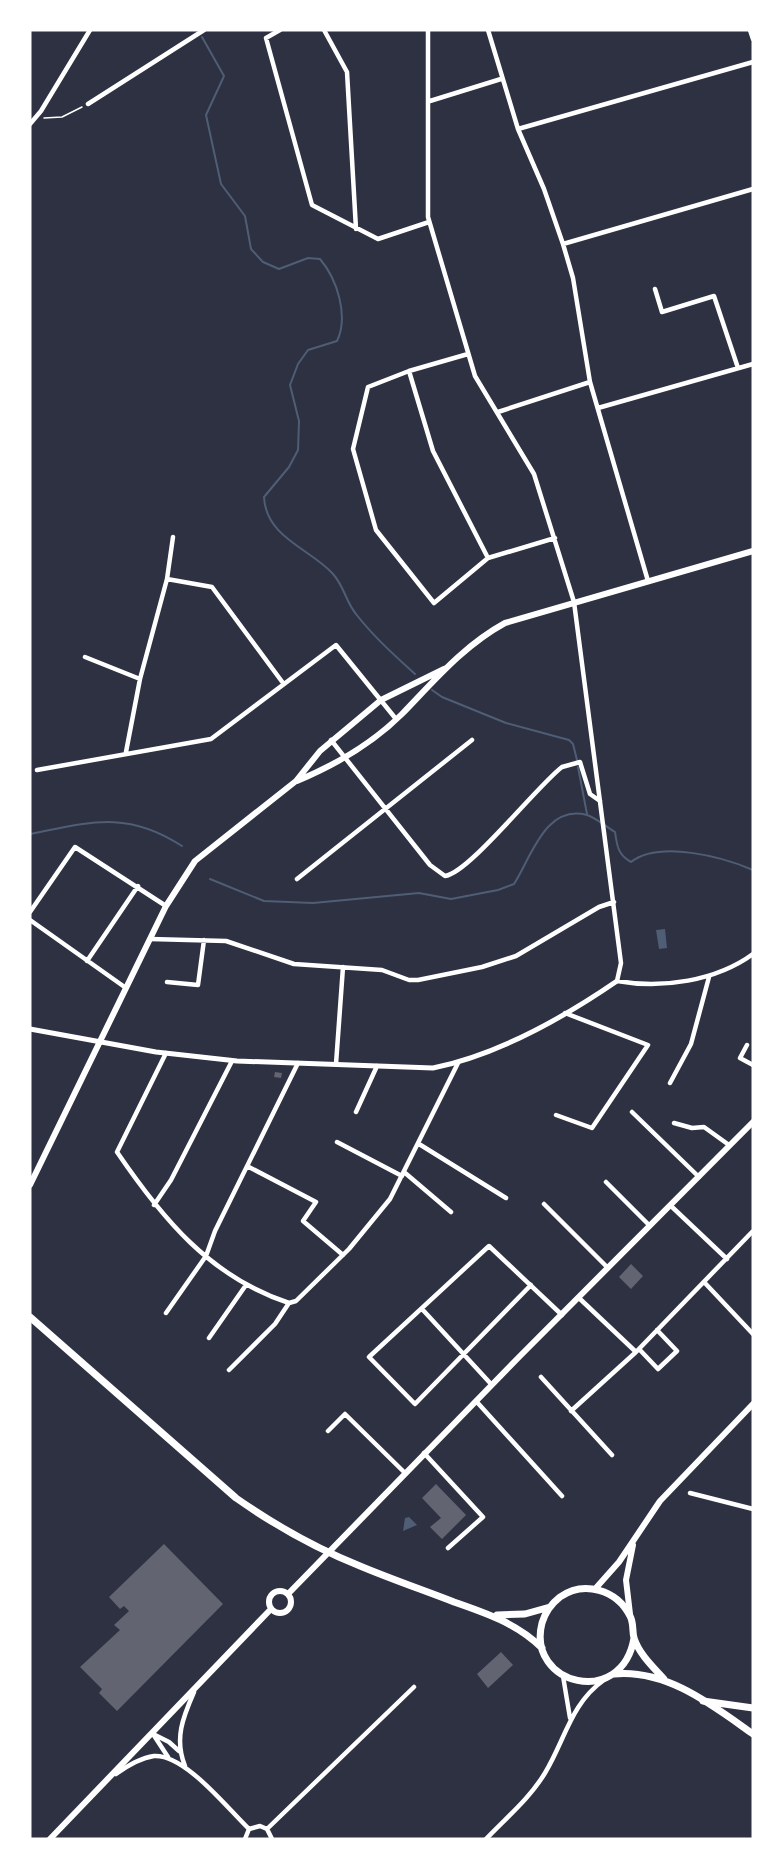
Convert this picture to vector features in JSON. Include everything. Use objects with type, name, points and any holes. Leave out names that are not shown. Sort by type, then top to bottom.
[{"type":"main road","points":[[30,1185],[166,906],[195,861],[296,781],[345,758],[396,718],[444,669],[484,636],[505,623],[753,551]]},
{"type":"main road","points":[[296,781],[312,758],[381,700],[444,669]]},
{"type":"main road","points":[[288,1593],[491,1384],[751,1124]]},
{"type":"main road","points":[[30,1317],[236,1498],[268,1520],[321,1550],[475,1610],[494,1615],[522,1630],[542,1648],[554,1668],[563,1676],[584,1682],[605,1679],[614,1674],[628,1659],[634,1638]]},
{"type":"main road","points":[[595,1589],[617,1565],[660,1501],[753,1404]]},
{"type":"main road","points":[[636,1537],[626,1576],[634,1638],[649,1662],[664,1679]]},
{"type":"main road","points":[[494,1615],[525,1614],[550,1607],[570,1592],[595,1589],[610,1594],[622,1604],[631,1617]]},
{"type":"main road","points":[[281,1590],[288,1593],[291,1600],[288,1609],[279,1613],[271,1609],[268,1600],[273,1593],[281,1590]]},
{"type":"main road","points":[[542,1648],[541,1626],[550,1607]]},
{"type":"main road","points":[[50,1839],[271,1609]]},
{"type":"main road","points":[[614,1674],[634,1673],[664,1679],[753,1734]]},
{"type":"main road","points":[[703,1701],[753,1708]]},
{"type":"street","points":[[31,120],[90,30]]},
{"type":"street","points":[[88,104],[204,30]]},
{"type":"street","points":[[280,30],[266,38],[312,205],[378,239],[429,222]]},
{"type":"street","points":[[324,30],[347,72],[356,229]]},
{"type":"street","points":[[428,30],[429,222],[477,381],[534,474],[574,602],[621,963],[617,981]]},
{"type":"street","points":[[488,30],[518,129],[544,189],[573,278],[590,382],[648,581]]},
{"type":"street","points":[[750,30],[753,39]]},
{"type":"street","points":[[518,129],[753,62]]},
{"type":"street","points":[[430,101],[501,79]]},
{"type":"street","points":[[563,244],[753,189]]},
{"type":"street","points":[[655,290],[662,312],[714,296],[738,368]]},
{"type":"street","points":[[468,354],[409,371],[368,387],[353,449],[376,530],[434,603],[488,558],[555,538]]},
{"type":"street","points":[[598,408],[753,364]]},
{"type":"street","points":[[409,371],[434,451],[488,558]]},
{"type":"street","points":[[498,412],[590,382]]},
{"type":"street","points":[[126,752],[140,679],[167,579],[173,537]]},
{"type":"street","points":[[167,579],[212,587],[283,683]]},
{"type":"street","points":[[37,770],[126,752],[211,739],[336,645],[396,718]]},
{"type":"street","points":[[85,657],[140,679]]},
{"type":"street","points":[[331,740],[430,866],[445,876],[453,875],[562,767],[580,762],[590,794],[600,801]]},
{"type":"street","points":[[297,879],[472,740]]},
{"type":"street","points":[[30,912],[75,847],[166,906]]},
{"type":"street","points":[[87,961],[138,886]]},
{"type":"street","points":[[150,939],[225,941],[294,964],[382,970],[409,980],[482,968],[516,956],[599,907],[614,902]]},
{"type":"street","points":[[30,921],[126,988]]},
{"type":"street","points":[[167,982],[198,985],[204,940]]},
{"type":"street","points":[[30,1029],[166,1053],[232,1061],[433,1068],[458,1063],[523,1035],[617,981],[631,984],[710,976],[753,954]]},
{"type":"street","points":[[336,1064],[343,967]]},
{"type":"street","points":[[670,1083],[691,1044],[710,976]]},
{"type":"street","points":[[556,1114],[592,1128],[612,1103],[648,1045],[564,1013]]},
{"type":"street","points":[[747,1046],[740,1058],[753,1065]]},
{"type":"street","points":[[166,1053],[117,1152],[154,1205],[206,1256],[246,1285],[290,1303]]},
{"type":"street","points":[[154,1205],[171,1180],[232,1061]]},
{"type":"street","points":[[166,1312],[206,1256],[215,1231],[298,1063]]},
{"type":"street","points":[[229,1370],[275,1324],[290,1303],[296,1301],[343,1255],[390,1199],[458,1063]]},
{"type":"street","points":[[356,1112],[377,1066]]},
{"type":"street","points":[[632,1112],[699,1177]]},
{"type":"street","points":[[674,1123],[692,1128],[704,1127],[729,1145]]},
{"type":"street","points":[[337,1142],[403,1174],[451,1212]]},
{"type":"street","points":[[419,1144],[506,1198]]},
{"type":"street","points":[[247,1166],[316,1202],[303,1221],[343,1255]]},
{"type":"street","points":[[606,1182],[650,1226]]},
{"type":"street","points":[[544,1204],[608,1268]]},
{"type":"street","points":[[671,1206],[727,1259]]},
{"type":"street","points":[[571,1411],[638,1350],[752,1232]]},
{"type":"street","points":[[531,1285],[462,1353],[415,1404],[369,1357],[489,1246],[531,1285],[562,1315]]},
{"type":"street","points":[[704,1282],[753,1334]]},
{"type":"street","points":[[209,1338],[246,1285]]},
{"type":"street","points":[[579,1298],[658,1369],[677,1351],[657,1330]]},
{"type":"street","points":[[422,1309],[491,1384]]},
{"type":"street","points":[[541,1377],[612,1455]]},
{"type":"street","points":[[476,1401],[562,1496]]},
{"type":"street","points":[[328,1431],[345,1414],[405,1473]]},
{"type":"street","points":[[424,1453],[483,1517],[448,1548]]},
{"type":"street","points":[[690,1493],[753,1509]]},
{"type":"street","points":[[563,1676],[570,1718]]},
{"type":"street","points":[[486,1839],[534,1789],[546,1772],[570,1718],[587,1694],[605,1679]]},
{"type":"street","points":[[267,1829],[414,1687]]},
{"type":"street","points":[[179,1751],[182,1719],[195,1689]]},
{"type":"street","points":[[153,1734],[169,1742],[179,1751],[185,1766]]},
{"type":"street","points":[[153,1734],[168,1757]]},
{"type":"street","points":[[111,1777],[133,1763],[153,1756],[168,1757],[185,1766],[249,1829]]},
{"type":"street","points":[[249,1829],[260,1826],[267,1829],[272,1839]]},
{"type":"street","points":[[245,1839],[249,1829]]},
{"type":"path","points":[[31,120],[62,117],[88,104]]},
{"type":"water","points":[[665,929],[667,948],[659,949],[656,930]]},
{"type":"water","points":[[409,1517],[417,1525],[403,1531],[405,1518]]},
{"type":"building","points":[[275,1072],[282,1073],[281,1078],[274,1077]]},
{"type":"building","points":[[631,1264],[643,1276],[631,1289],[619,1277]]},
{"type":"building","points":[[436,1484],[466,1515],[442,1539],[430,1527],[441,1518],[422,1498]]},
{"type":"building","points":[[164,1544],[223,1604],[117,1711],[99,1693],[102,1689],[80,1667],[120,1630],[114,1625],[129,1611],[124,1606],[120,1609],[109,1597]]},
{"type":"building","points":[[501,1652],[513,1665],[488,1688],[477,1674]]},
{"type":"waterway","points":[[202,37],[224,76],[206,115],[221,184],[245,216],[251,249],[263,262],[279,269],[308,258],[320,259],[332,277],[341,309],[342,320],[337,341],[308,350],[298,364],[290,385],[299,421],[298,450],[289,467],[264,497],[267,511],[281,533],[333,574],[363,622],[415,674]]},
{"type":"waterway","points":[[432,690],[442,697],[506,723],[569,740],[573,744],[577,760]]},
{"type":"waterway","points":[[578,767],[587,814]]},
{"type":"waterway","points":[[210,879],[264,901],[313,903],[419,893],[451,899],[498,890],[514,884],[533,848],[550,825],[560,817],[573,814],[590,816],[615,832],[619,850],[631,862],[643,855],[674,851],[709,856],[753,870]]},
{"type":"waterway","points":[[30,834],[90,823],[126,823],[143,827],[182,846]]}]
